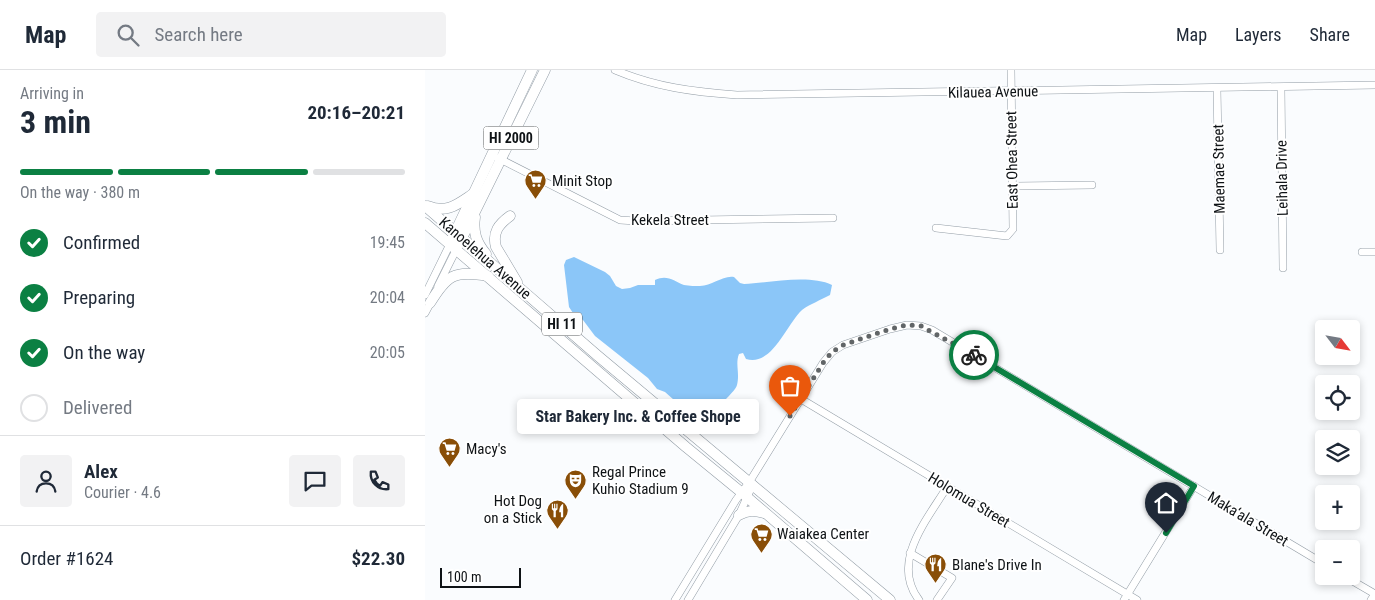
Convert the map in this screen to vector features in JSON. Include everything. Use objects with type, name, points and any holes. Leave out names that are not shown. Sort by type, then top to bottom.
[{"type":"highway","name":"HI 2000","points":[[453,247],[478,206],[532,70]]},
{"type":"highway","name":"HI 2000","points":[[459,236],[474,193],[545,70]]},
{"type":"highway","points":[[425,205],[435,209],[447,209],[474,193]]},
{"type":"highway","name":"Kanoelehua Avenue","points":[[425,205],[502,274],[889,600]]},
{"type":"highway","points":[[478,206],[474,218],[475,237],[479,246],[502,274]]},
{"type":"highway","points":[[510,216],[497,228],[495,240],[499,251],[521,289]]},
{"type":"highway","name":"Kanoelehua Avenue","points":[[425,223],[867,600]]},
{"type":"highway","points":[[428,299],[452,276],[465,273],[488,276]]},
{"type":"highway","points":[[739,515],[751,510],[765,513]]},
{"type":"street","name":"Kilauea Avenue","points":[[615,70],[647,82],[682,90],[737,95],[1281,88],[1375,85]]},
{"type":"street","name":"East Ohea Street","points":[[936,228],[1007,236],[1013,229],[1011,70]]},
{"type":"street","name":"Leihala Drive","points":[[1281,88],[1283,268]]},
{"type":"street","name":"Maemae Street","points":[[1217,89],[1220,250]]},
{"type":"street","name":"Kekela Street","points":[[496,157],[620,220],[833,218]]},
{"type":"street","points":[[1013,186],[1092,185]]},
{"type":"street","points":[[425,313],[428,299],[453,247]]},
{"type":"street","points":[[1362,252],[1375,252]]},
{"type":"street","name":"Maka‘ala Street","points":[[744,495],[823,363],[832,352],[843,345],[890,329],[907,325],[921,326],[932,330],[1315,559]]},
{"type":"street","name":"Holomua Street","points":[[801,399],[1126,597],[1137,600]]},
{"type":"street","points":[[1126,597],[1194,486]]},
{"type":"street","points":[[919,600],[911,587],[908,576],[907,564],[909,553],[947,487]]},
{"type":"street","points":[[688,600],[739,515],[744,495]]},
{"type":"street","points":[[675,600],[711,541],[744,495]]},
{"type":"street","points":[[909,553],[951,578],[937,600]]},
{"type":"street","points":[[1360,585],[1375,594],[1371,600]]},
{"type":"shaded area","points":[[574,257],[605,272],[616,286],[622,289],[638,285],[655,285],[655,280],[659,278],[670,279],[692,286],[704,286],[730,277],[734,277],[744,284],[812,280],[832,285],[830,295],[802,310],[778,343],[763,357],[755,360],[746,359],[743,353],[739,354],[737,361],[738,381],[735,389],[700,423],[665,392],[657,389],[648,378],[595,336],[583,320],[573,313],[569,307],[564,265],[566,260]]},
{"type":"way so far","points":[[790,416],[832,352],[843,345],[890,329],[907,325],[921,326],[932,330],[974,355]]},
{"type":"place","name":"Minit Stop","points":[[536,200]]},
{"type":"place","name":"Star Bakery Inc. & Coffee Shope","points":[[790,416]]},
{"type":"place","name":"Macy's","points":[[450,468]]},
{"type":"place","name":"Regal Prince Kuhio Stadium 9","points":[[576,500]]},
{"type":"place","name":"Hot Dog on a Stick","points":[[558,529]]},
{"type":"place","name":"Waiakea Center","points":[[761,553]]},
{"type":"place","name":"Blane's Drive In","points":[[936,584]]},
{"type":"route","points":[[974,355],[1194,486],[1166,533]]}]
